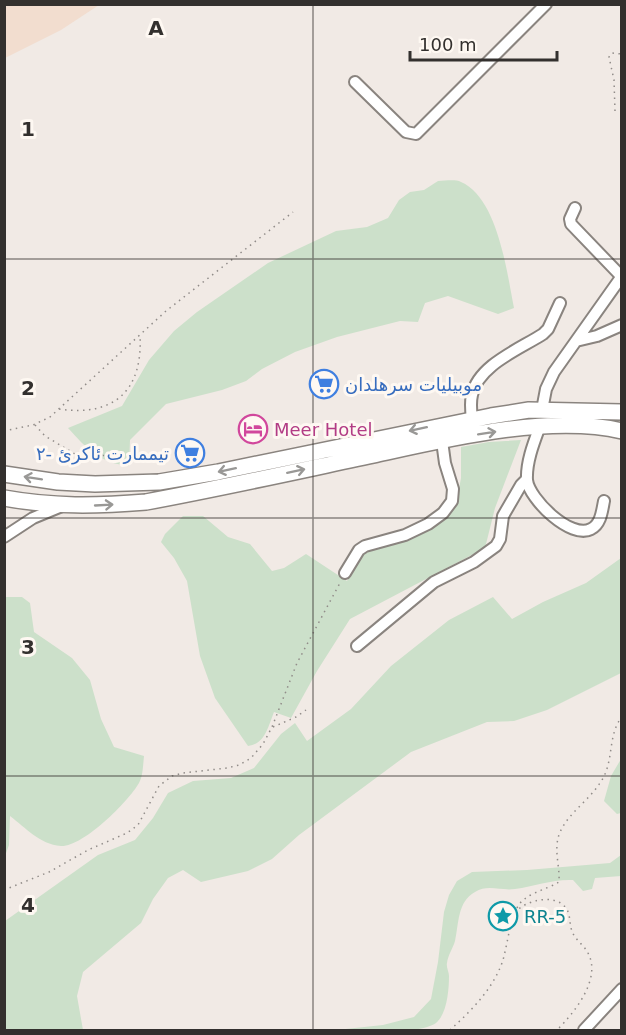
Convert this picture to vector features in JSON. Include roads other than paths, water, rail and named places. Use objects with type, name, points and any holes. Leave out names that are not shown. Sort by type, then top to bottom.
[{"type":"highway","points":[[4,474],[58,482],[159,482],[218,472],[472,419],[542,410],[621,412]]},
{"type":"highway","points":[[4,498],[64,506],[146,502],[442,441],[540,426],[589,427],[621,431]]},
{"type":"street","points":[[355,82],[406,132],[416,134],[546,4]]},
{"type":"street","points":[[542,410],[546,389],[554,372],[621,276],[571,224],[570,219],[575,208]]},
{"type":"street","points":[[472,419],[472,393],[477,381],[494,366],[543,334],[548,329],[560,303]]},
{"type":"street","points":[[576,341],[597,336],[621,325]]},
{"type":"street","points":[[540,426],[533,446],[527,479],[533,496],[553,517],[584,531],[590,530],[601,517],[604,501]]},
{"type":"street","points":[[345,573],[359,550],[365,546],[405,535],[428,524],[443,513],[452,501],[453,489],[445,463],[442,441]]},
{"type":"street","points":[[357,646],[434,582],[474,562],[496,546],[500,539],[503,516],[527,479]]},
{"type":"street","points":[[4,537],[33,518],[64,506]]},
{"type":"street","points":[[584,1030],[621,989]]},
{"type":"place","name":"موبيليات سرهلدان","points":[[324,384]]},
{"type":"place","name":"Meer Hotel","points":[[253,429]]},
{"type":"place","name":"تيممارت ئاكرئ -٢","points":[[190,453]]},
{"type":"place","name":"RR-5","points":[[503,916]]}]
